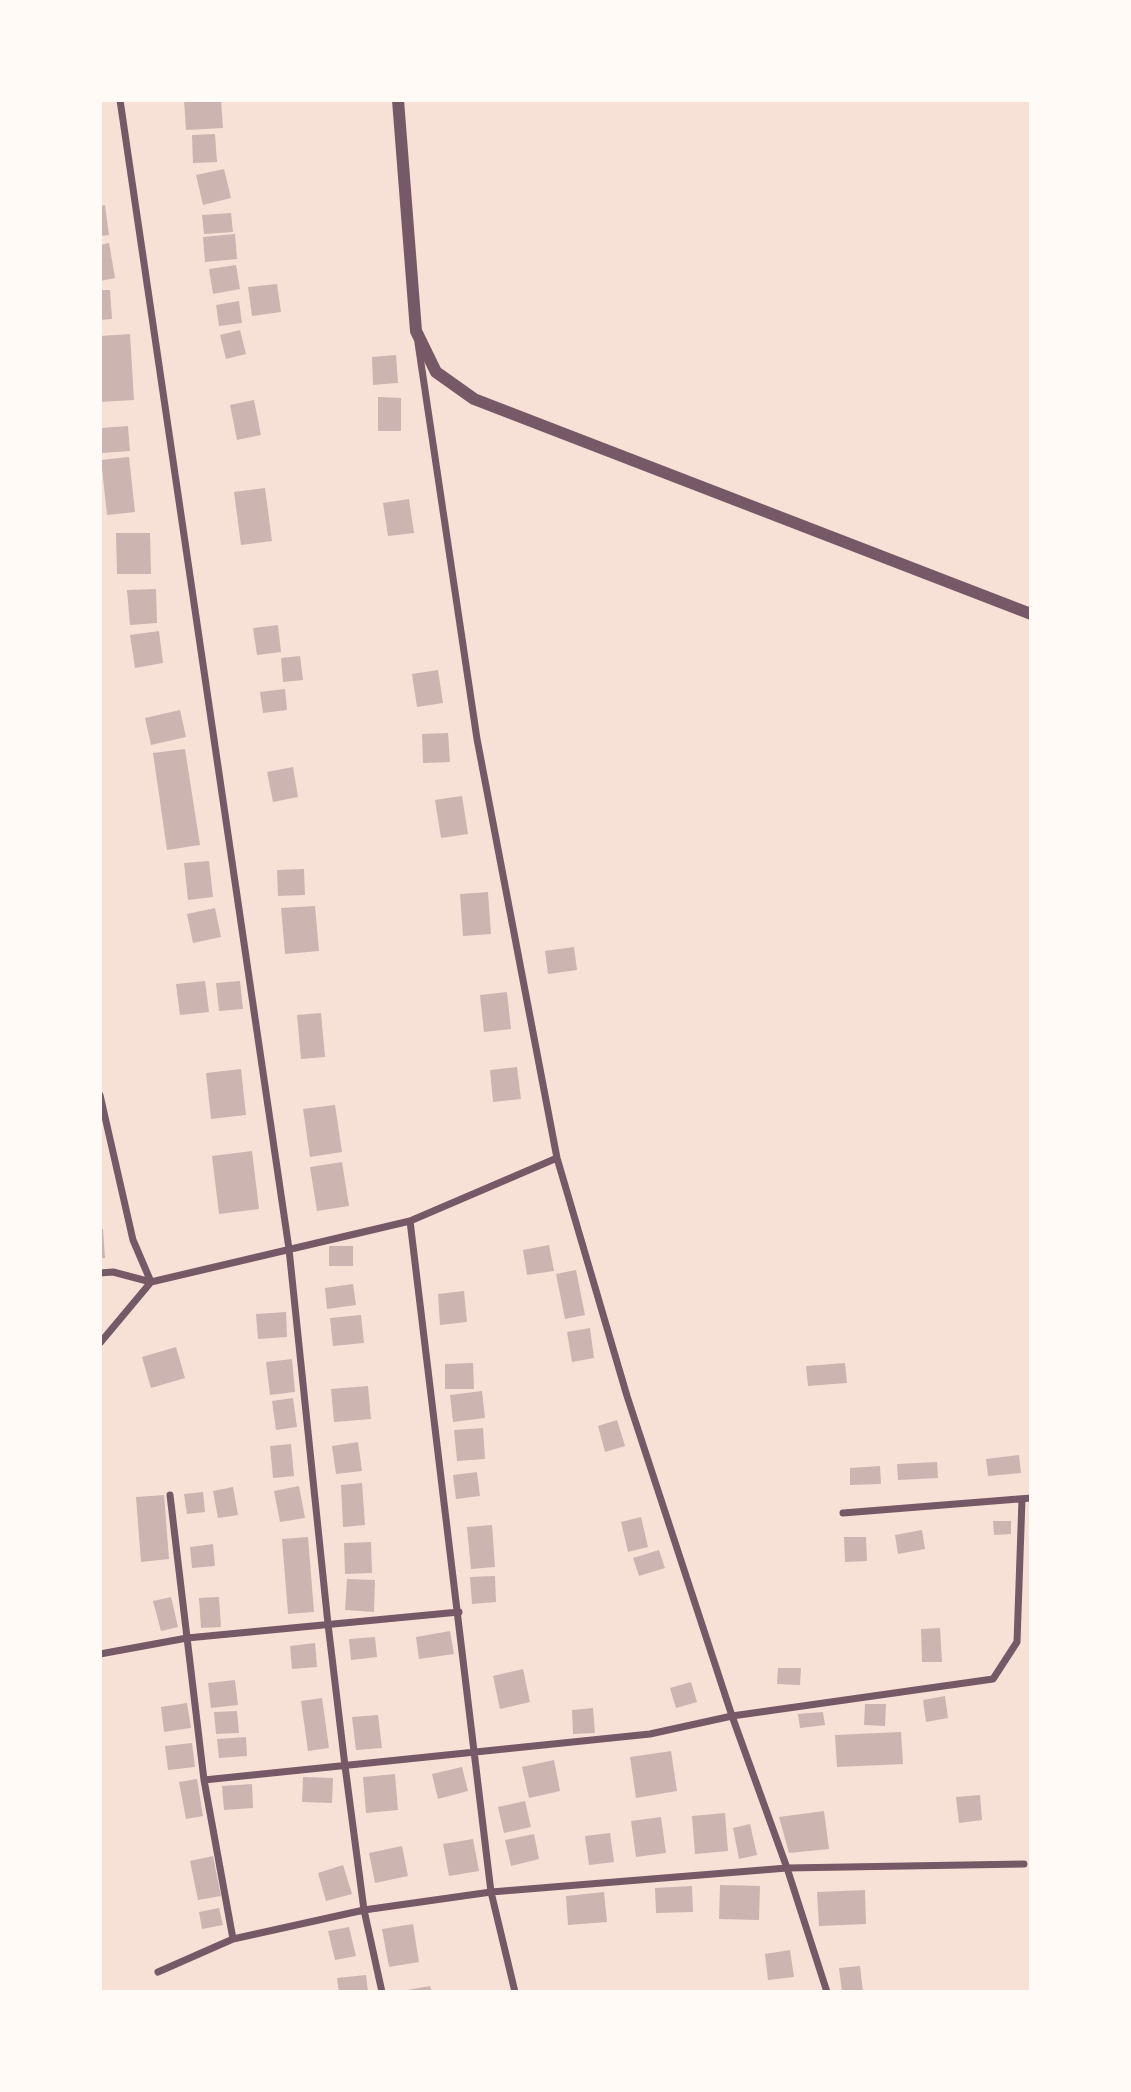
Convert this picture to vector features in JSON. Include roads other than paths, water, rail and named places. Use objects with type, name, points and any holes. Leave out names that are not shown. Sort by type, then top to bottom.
[{"type":"street","points":[[120,100],[289,1250],[345,1766],[364,1910],[382,1992]]},
{"type":"street","points":[[398,100],[416,331],[477,739],[557,1158],[627,1396],[732,1716],[787,1868],[827,1992]]},
{"type":"street","points":[[416,331],[436,372],[474,399],[1031,614]]},
{"type":"street","points":[[100,1096],[133,1240],[151,1282]]},
{"type":"street","points":[[100,1273],[113,1272],[151,1282],[410,1222],[557,1158]]},
{"type":"street","points":[[410,1222],[491,1892],[515,1992]]},
{"type":"street","points":[[100,1343],[151,1282]]},
{"type":"street","points":[[170,1495],[204,1780],[233,1939]]},
{"type":"street","points":[[843,1513],[1031,1498]]},
{"type":"street","points":[[204,1780],[650,1734],[732,1716],[993,1679],[1017,1642],[1022,1499]]},
{"type":"street","points":[[100,1654],[187,1638],[459,1612]]},
{"type":"street","points":[[158,1972],[233,1939],[364,1910],[491,1892],[787,1868],[1024,1864]]}]
